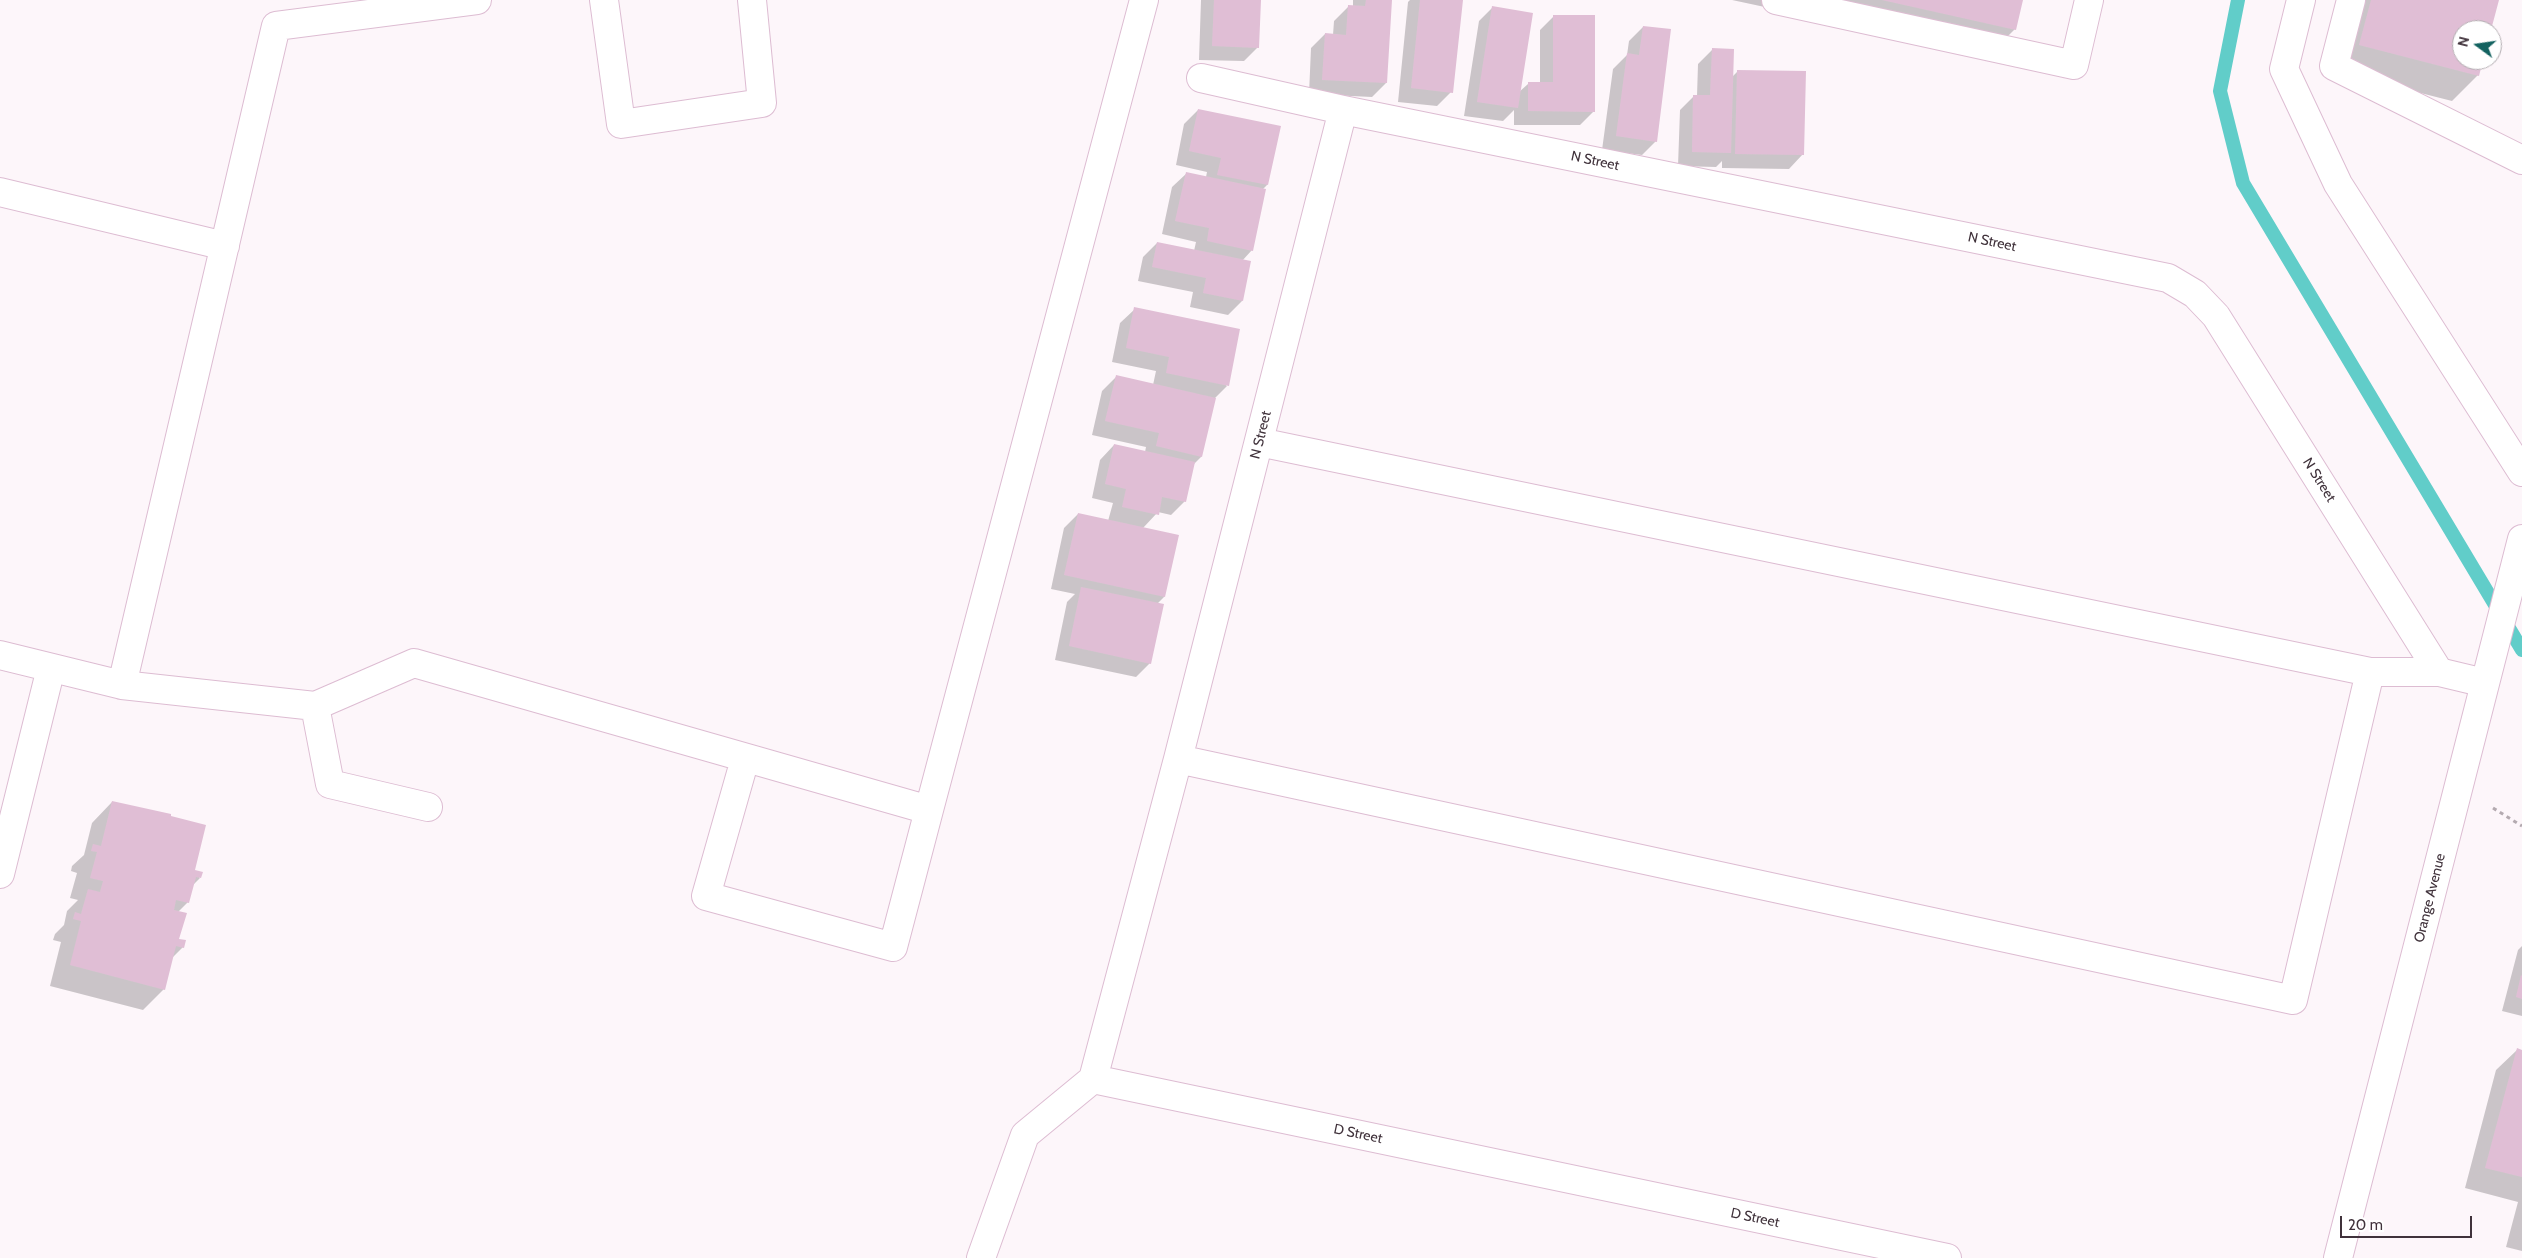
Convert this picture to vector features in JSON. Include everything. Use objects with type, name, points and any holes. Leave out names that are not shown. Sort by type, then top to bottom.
[{"type":"street","points":[[122,685],[276,26],[478,0]]},
{"type":"street","points":[[604,0],[621,124],[762,103],[752,0]]},
{"type":"street","points":[[746,759],[706,896],[893,947],[1144,0]]},
{"type":"street","points":[[1776,0],[2074,65],[2089,0]]},
{"type":"street","points":[[2301,0],[2284,69],[2338,184],[2522,472]]},
{"type":"street","points":[[2351,0],[2334,66],[2522,160]]},
{"type":"street","name":"N Street","points":[[1201,78],[1343,110],[2168,278],[2195,294],[2216,316],[2439,672]]},
{"type":"street","name":"N Street","points":[[1178,760],[1343,110]]},
{"type":"street","points":[[0,192],[224,246]]},
{"type":"street","points":[[1259,442],[2370,672],[2439,672],[2485,684]]},
{"type":"street","name":"Orange Avenue","points":[[2338,1258],[2522,539]]},
{"type":"street","points":[[0,655],[122,685],[315,706],[414,663],[929,810]]},
{"type":"street","points":[[0,874],[52,668]]},
{"type":"street","points":[[981,1258],[1025,1135],[1093,1079],[1178,760],[2293,1000],[2370,672]]},
{"type":"street","points":[[315,706],[330,784],[428,807]]},
{"type":"street","name":"D Street","points":[[1093,1079],[1947,1258]]},
{"type":"building","points":[[1214,0],[1261,0],[1259,48],[1212,46]]},
{"type":"building","points":[[1366,0],[1392,0],[1387,83],[1322,80],[1325,33],[1346,35],[1348,5],[1365,6]]},
{"type":"building","points":[[1420,0],[1463,0],[1453,93],[1411,88]]},
{"type":"building","points":[[1882,0],[2023,0],[2016,30]]},
{"type":"building","points":[[2371,0],[2499,0],[2494,20],[2452,20],[2452,69],[2359,45]]},
{"type":"building","points":[[1492,6],[1533,13],[1518,108],[1477,102]]},
{"type":"building","points":[[1553,15],[1595,15],[1595,112],[1528,111],[1528,82],[1553,82]]},
{"type":"building","points":[[1643,26],[1671,29],[1657,142],[1616,136],[1627,53],[1639,55]]},
{"type":"building","points":[[1712,48],[1734,49],[1731,153],[1692,152],[1693,95],[1710,95]]},
{"type":"building","points":[[1737,70],[1806,71],[1804,155],[1735,154]]},
{"type":"building","points":[[2456,70],[2480,70],[2479,76]]},
{"type":"building","points":[[1198,109],[1281,126],[1268,185],[1217,175],[1221,158],[1189,151]]},
{"type":"building","points":[[1186,172],[1266,189],[1253,251],[1207,241],[1209,228],[1175,221]]},
{"type":"building","points":[[1157,242],[1251,261],[1243,301],[1203,293],[1206,278],[1152,267]]},
{"type":"building","points":[[1134,307],[1240,329],[1229,386],[1166,373],[1169,357],[1126,348]]},
{"type":"building","points":[[1116,375],[1216,398],[1202,457],[1156,446],[1159,433],[1105,421]]},
{"type":"building","points":[[1114,444],[1195,462],[1186,502],[1162,497],[1159,515],[1122,507],[1126,489],[1105,484]]},
{"type":"building","points":[[1078,513],[1179,535],[1165,597],[1064,575]]},
{"type":"building","points":[[1081,587],[1164,604],[1151,664],[1069,646]]},
{"type":"building","points":[[112,801],[171,814],[171,816],[206,825],[195,870],[203,872],[201,878],[196,877],[189,903],[176,900],[174,910],[187,913],[179,939],[186,940],[184,948],[176,946],[165,990],[70,965],[81,921],[73,919],[75,912],[81,914],[88,889],[100,892],[103,881],[90,878],[97,852],[91,851],[93,844],[101,846]]},
{"type":"building","points":[[2522,976],[2522,999],[2516,997]]},
{"type":"building","points":[[2517,1048],[2522,1050],[2522,1177],[2485,1168]]},
{"type":"waterway","points":[[2238,0],[2220,91],[2243,183],[2522,650]]}]
